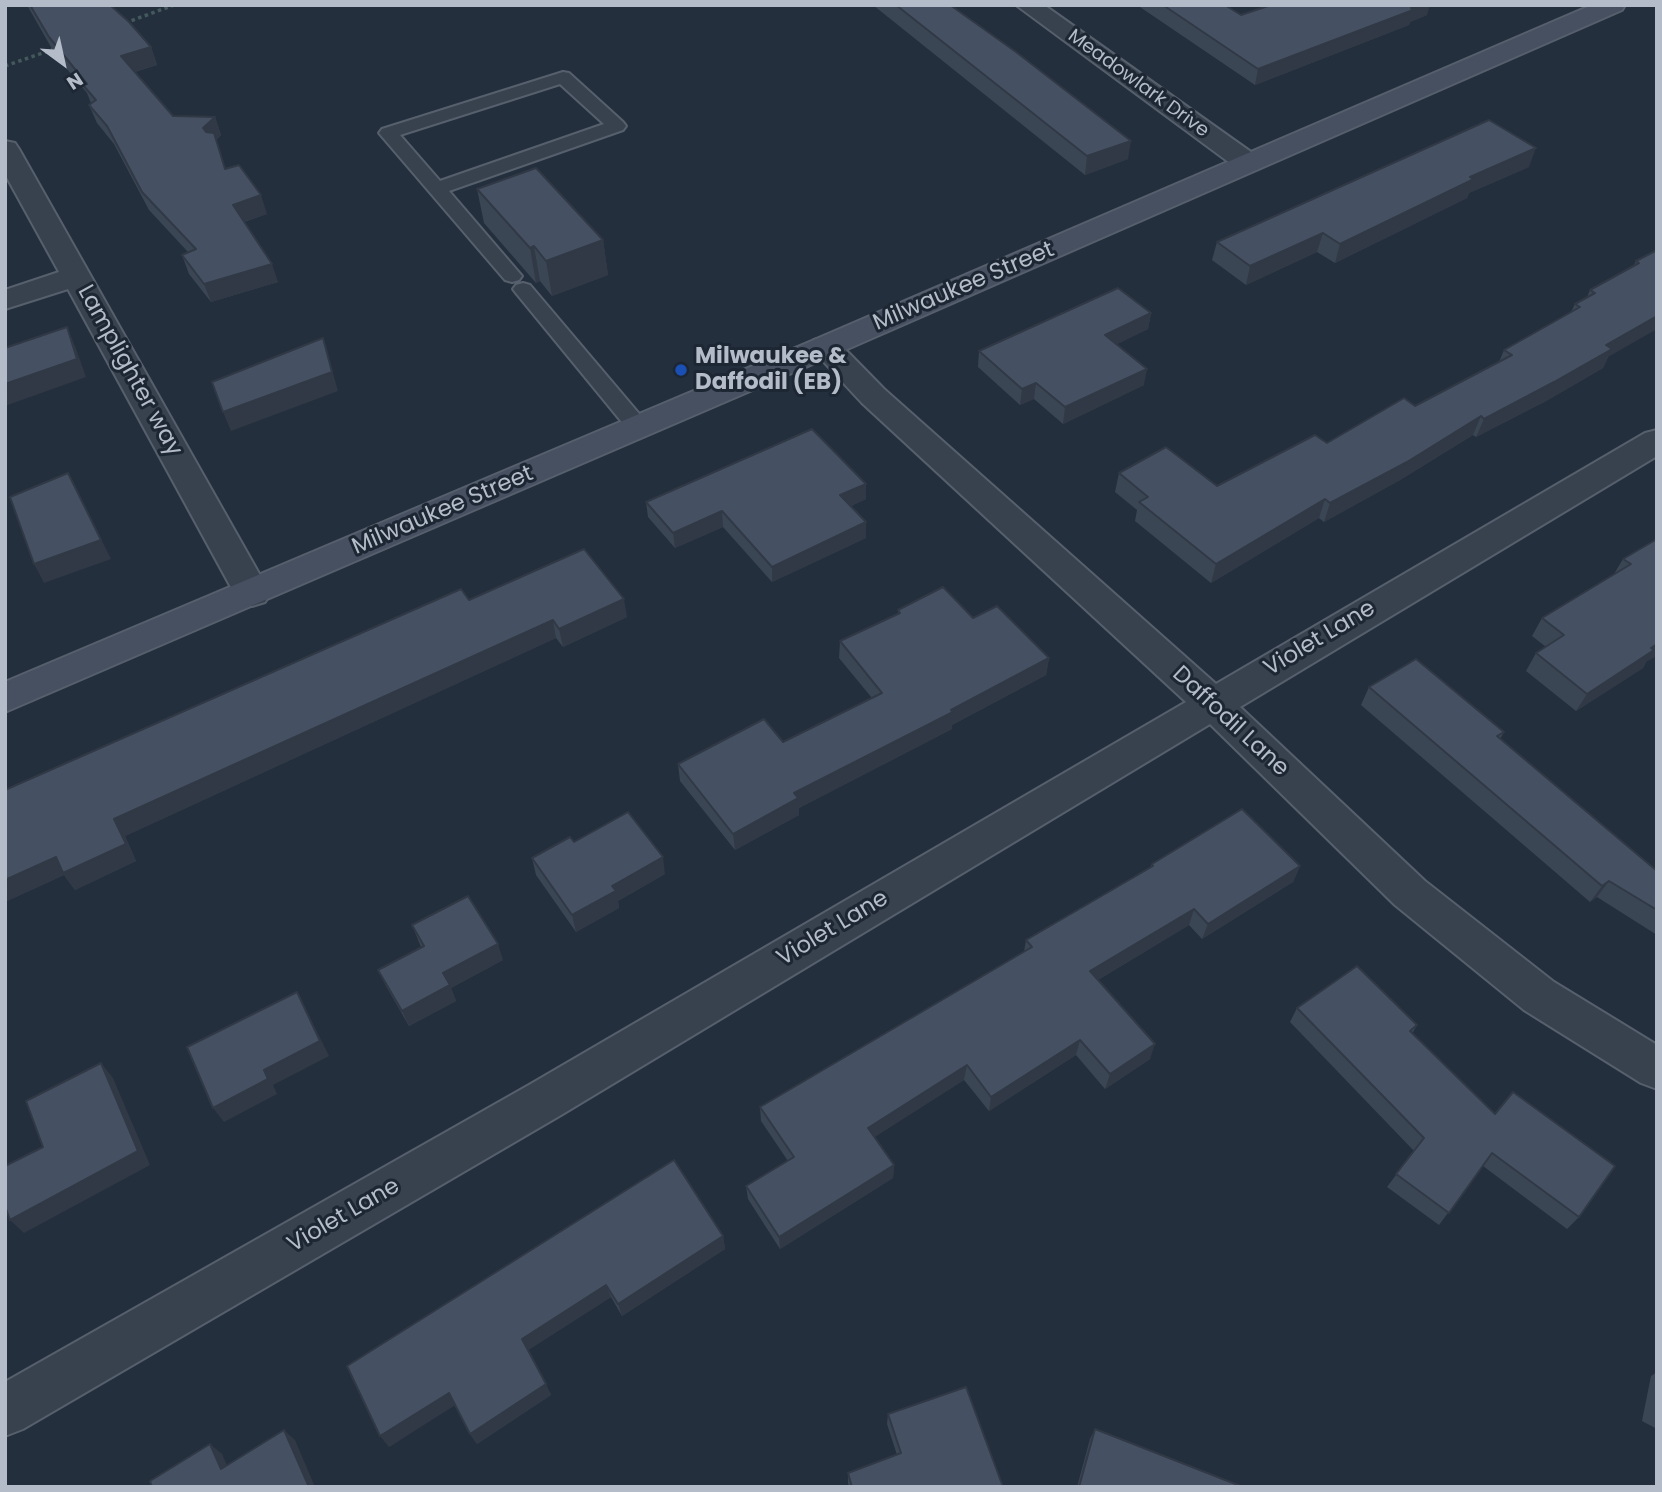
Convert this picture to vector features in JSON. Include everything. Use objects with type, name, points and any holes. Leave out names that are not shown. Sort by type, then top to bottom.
[{"type":"street","name":"Meadowlark Drive","points":[[1028,5],[1248,163]]},
{"type":"street","name":"Milwaukee Street","points":[[5,698],[825,347],[1613,5]]},
{"type":"street","name":"Lamplighter way","points":[[5,149],[252,593]]},
{"type":"street","points":[[5,300],[76,276]]},
{"type":"street","name":"Daffodil Lane","points":[[825,347],[868,392],[1213,704],[1410,893],[1478,950],[1539,996],[1657,1069]]},
{"type":"street","name":"Violet Lane","points":[[5,1411],[533,1107],[1657,441]]},
{"type":"lane","points":[[437,189],[617,126],[563,77],[388,133],[518,282],[638,427]]},
{"type":"path","points":[[122,24],[174,5]]},
{"type":"path","points":[[5,66],[57,47]]},
{"type":"building","points":[[30,5],[110,5],[129,22],[151,47],[121,56],[173,116],[215,117],[203,128],[206,132],[214,133],[225,169],[239,165],[261,195],[233,205],[272,264],[204,284],[182,255],[196,249],[142,192],[107,126],[89,105],[96,100],[83,85],[87,84],[49,37]]},
{"type":"building","points":[[896,5],[950,5],[1131,141],[1087,156]]},
{"type":"building","points":[[1163,5],[1225,5],[1241,15],[1271,5],[1419,5],[1411,8],[1413,10],[1258,69]]},
{"type":"building","points":[[1489,120],[1536,148],[1470,177],[1474,179],[1340,244],[1323,233],[1250,266],[1217,242]]},
{"type":"building","points":[[536,168],[603,240],[546,261],[534,246],[530,248],[477,189]]},
{"type":"building","points":[[1657,250],[1657,316],[1606,345],[1612,349],[1484,419],[1481,416],[1407,462],[1330,503],[1325,499],[1216,564],[1139,502],[1148,497],[1119,473],[1166,447],[1217,486],[1315,435],[1327,443],[1404,398],[1415,406],[1512,355],[1504,350],[1580,307],[1575,304],[1595,293],[1590,290]]},
{"type":"building","points":[[1118,288],[1151,313],[1105,335],[1147,369],[1065,407],[1036,383],[1022,389],[979,351]]},
{"type":"building","points":[[67,327],[77,359],[5,384],[5,348]]},
{"type":"building","points":[[323,338],[332,372],[223,412],[212,382]]},
{"type":"building","points":[[812,429],[866,484],[840,495],[866,522],[772,567],[722,511],[673,533],[646,502]]},
{"type":"building","points":[[68,473],[101,540],[34,564],[10,497]]},
{"type":"building","points":[[1657,539],[1657,644],[1651,648],[1654,650],[1587,694],[1536,653],[1564,635],[1542,618],[1631,564],[1623,559]]},
{"type":"building","points":[[584,549],[624,599],[559,629],[553,620],[114,819],[126,844],[63,873],[56,857],[5,880],[5,790],[461,589],[469,600]]},
{"type":"building","points":[[943,587],[973,618],[997,606],[1049,658],[951,710],[953,712],[794,793],[798,798],[733,834],[678,764],[764,719],[783,742],[882,693],[840,641],[900,613],[898,610]]},
{"type":"building","points":[[1416,659],[1504,732],[1497,736],[1657,871],[1657,910],[1609,881],[1602,886],[1369,687]]},
{"type":"building","points":[[1242,809],[1300,866],[1208,924],[1194,909],[1090,971],[1155,1044],[1110,1074],[1080,1040],[991,1097],[967,1065],[868,1128],[894,1165],[779,1237],[746,1186],[794,1157],[760,1107],[1032,947],[1026,940],[1153,866],[1152,864]]},
{"type":"building","points":[[628,812],[663,857],[612,886],[616,891],[572,915],[532,858],[570,837],[574,842]]},
{"type":"building","points":[[468,896],[498,944],[443,973],[450,985],[402,1011],[378,970],[424,946],[412,925]]},
{"type":"building","points":[[1357,966],[1417,1025],[1410,1031],[1495,1114],[1513,1092],[1615,1166],[1579,1217],[1492,1153],[1449,1213],[1396,1174],[1424,1138],[1297,1008]]},
{"type":"building","points":[[297,992],[320,1041],[264,1070],[268,1079],[213,1108],[187,1047]]},
{"type":"building","points":[[101,1063],[138,1151],[10,1220],[5,1206],[5,1166],[43,1147],[26,1101]]},
{"type":"building","points":[[674,1160],[723,1236],[618,1304],[606,1285],[522,1339],[546,1384],[470,1434],[449,1393],[380,1436],[347,1366]]},
{"type":"building","points":[[966,1387],[1003,1487],[852,1487],[848,1473],[901,1453],[888,1414]]},
{"type":"building","points":[[1095,1429],[1243,1487],[1079,1487]]},
{"type":"building","points":[[284,1430],[309,1487],[152,1487],[150,1481],[210,1444],[221,1469]]},
{"type":"place","name":"Milwaukee & Daffodil (EB)","points":[[681,370]]}]
